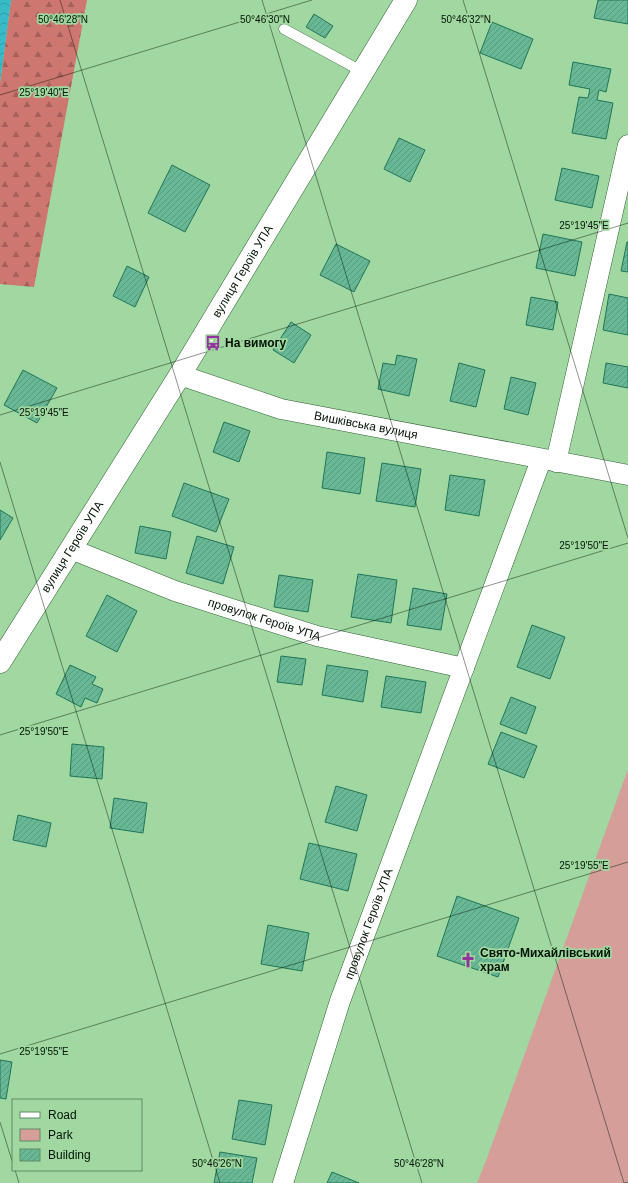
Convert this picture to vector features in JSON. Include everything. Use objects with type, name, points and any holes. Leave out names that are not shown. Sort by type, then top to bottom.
[{"type":"street","name":"вулиця Героїв УПА","points":[[0,662],[180,375],[406,0]]},
{"type":"street","points":[[548,461],[628,145]]},
{"type":"street","name":"Вишківська вулиця","points":[[180,375],[281,409],[628,475]]},
{"type":"street","name":"провулок Героїв УПА","points":[[283,1183],[340,1001],[464,668],[548,461]]},
{"type":"street","name":"провулок Героїв УПА","points":[[71,548],[175,591],[317,636],[464,668]]},
{"type":"lane","points":[[284,29],[363,72]]},
{"type":"green space","points":[[11,0],[87,0],[34,287],[0,284],[0,83]]},
{"type":"green space","points":[[628,769],[628,1183],[477,1183],[487,1158]]},
{"type":"water","points":[[0,0],[11,0],[0,83]]},
{"type":"building","points":[[598,0],[628,0],[628,24],[594,18]]},
{"type":"building","points":[[314,14],[333,26],[325,38],[306,27]]},
{"type":"building","points":[[492,22],[533,39],[521,69],[480,53]]},
{"type":"building","points":[[573,62],[611,69],[606,92],[599,90],[597,100],[613,103],[606,139],[572,133],[579,97],[588,98],[590,89],[569,85]]},
{"type":"building","points":[[399,138],[425,150],[410,182],[384,169]]},
{"type":"building","points":[[172,165],[210,185],[185,232],[148,213]]},
{"type":"building","points":[[562,168],[599,176],[592,208],[555,200]]},
{"type":"building","points":[[543,234],[582,242],[575,276],[536,268]]},
{"type":"building","points":[[628,242],[628,272],[621,271]]},
{"type":"building","points":[[336,244],[370,261],[354,292],[320,275]]},
{"type":"building","points":[[127,266],[149,277],[135,307],[113,296]]},
{"type":"building","points":[[609,294],[628,298],[628,335],[603,330]]},
{"type":"building","points":[[531,297],[558,302],[553,330],[526,325]]},
{"type":"building","points":[[291,322],[311,335],[294,363],[273,350]]},
{"type":"building","points":[[397,355],[417,359],[409,396],[378,389],[383,363],[395,365]]},
{"type":"building","points":[[459,363],[485,370],[476,407],[450,401]]},
{"type":"building","points":[[606,363],[628,367],[628,388],[603,383]]},
{"type":"building","points":[[23,370],[57,388],[37,423],[4,405]]},
{"type":"building","points":[[511,377],[536,383],[528,415],[504,409]]},
{"type":"building","points":[[224,422],[250,431],[239,462],[213,452]]},
{"type":"building","points":[[327,452],[365,458],[360,494],[322,488]]},
{"type":"building","points":[[382,463],[421,469],[415,507],[376,501]]},
{"type":"building","points":[[450,475],[485,480],[479,516],[445,510]]},
{"type":"building","points":[[184,483],[229,499],[216,532],[172,516]]},
{"type":"building","points":[[0,510],[13,518],[0,540]]},
{"type":"building","points":[[140,526],[171,532],[166,559],[135,553]]},
{"type":"building","points":[[197,536],[234,547],[223,584],[186,573]]},
{"type":"building","points":[[358,574],[397,580],[391,623],[351,617]]},
{"type":"building","points":[[279,575],[313,580],[308,612],[274,607]]},
{"type":"building","points":[[413,588],[447,594],[441,630],[407,625]]},
{"type":"building","points":[[107,595],[137,611],[117,652],[86,636]]},
{"type":"building","points":[[532,625],[565,637],[550,679],[517,667]]},
{"type":"building","points":[[281,656],[306,659],[302,685],[277,682]]},
{"type":"building","points":[[70,665],[96,677],[92,684],[103,689],[97,703],[85,698],[81,707],[56,694]]},
{"type":"building","points":[[327,665],[368,671],[363,702],[322,695]]},
{"type":"building","points":[[386,676],[426,682],[421,713],[381,707]]},
{"type":"building","points":[[511,697],[536,707],[526,734],[500,724]]},
{"type":"building","points":[[501,732],[537,746],[524,778],[488,764]]},
{"type":"building","points":[[72,744],[104,747],[102,779],[70,776]]},
{"type":"building","points":[[336,786],[367,795],[357,831],[325,822]]},
{"type":"building","points":[[114,798],[147,803],[143,833],[110,828]]},
{"type":"building","points":[[18,815],[51,823],[46,847],[13,840]]},
{"type":"building","points":[[309,843],[357,854],[348,891],[300,879]]},
{"type":"building","points":[[457,896],[519,918],[498,977],[437,956]]},
{"type":"building","points":[[268,925],[309,933],[302,971],[261,964]]},
{"type":"building","points":[[0,1060],[12,1062],[6,1099],[0,1098]]},
{"type":"building","points":[[239,1100],[272,1105],[265,1145],[232,1139]]},
{"type":"building","points":[[220,1152],[257,1158],[252,1183],[214,1183]]},
{"type":"building","points":[[332,1172],[359,1183],[327,1183]]},
{"type":"place","name":"На вимогу","points":[[213,343]]},
{"type":"place","name":"Свято-Михайлівський храм","points":[[468,960]]}]
